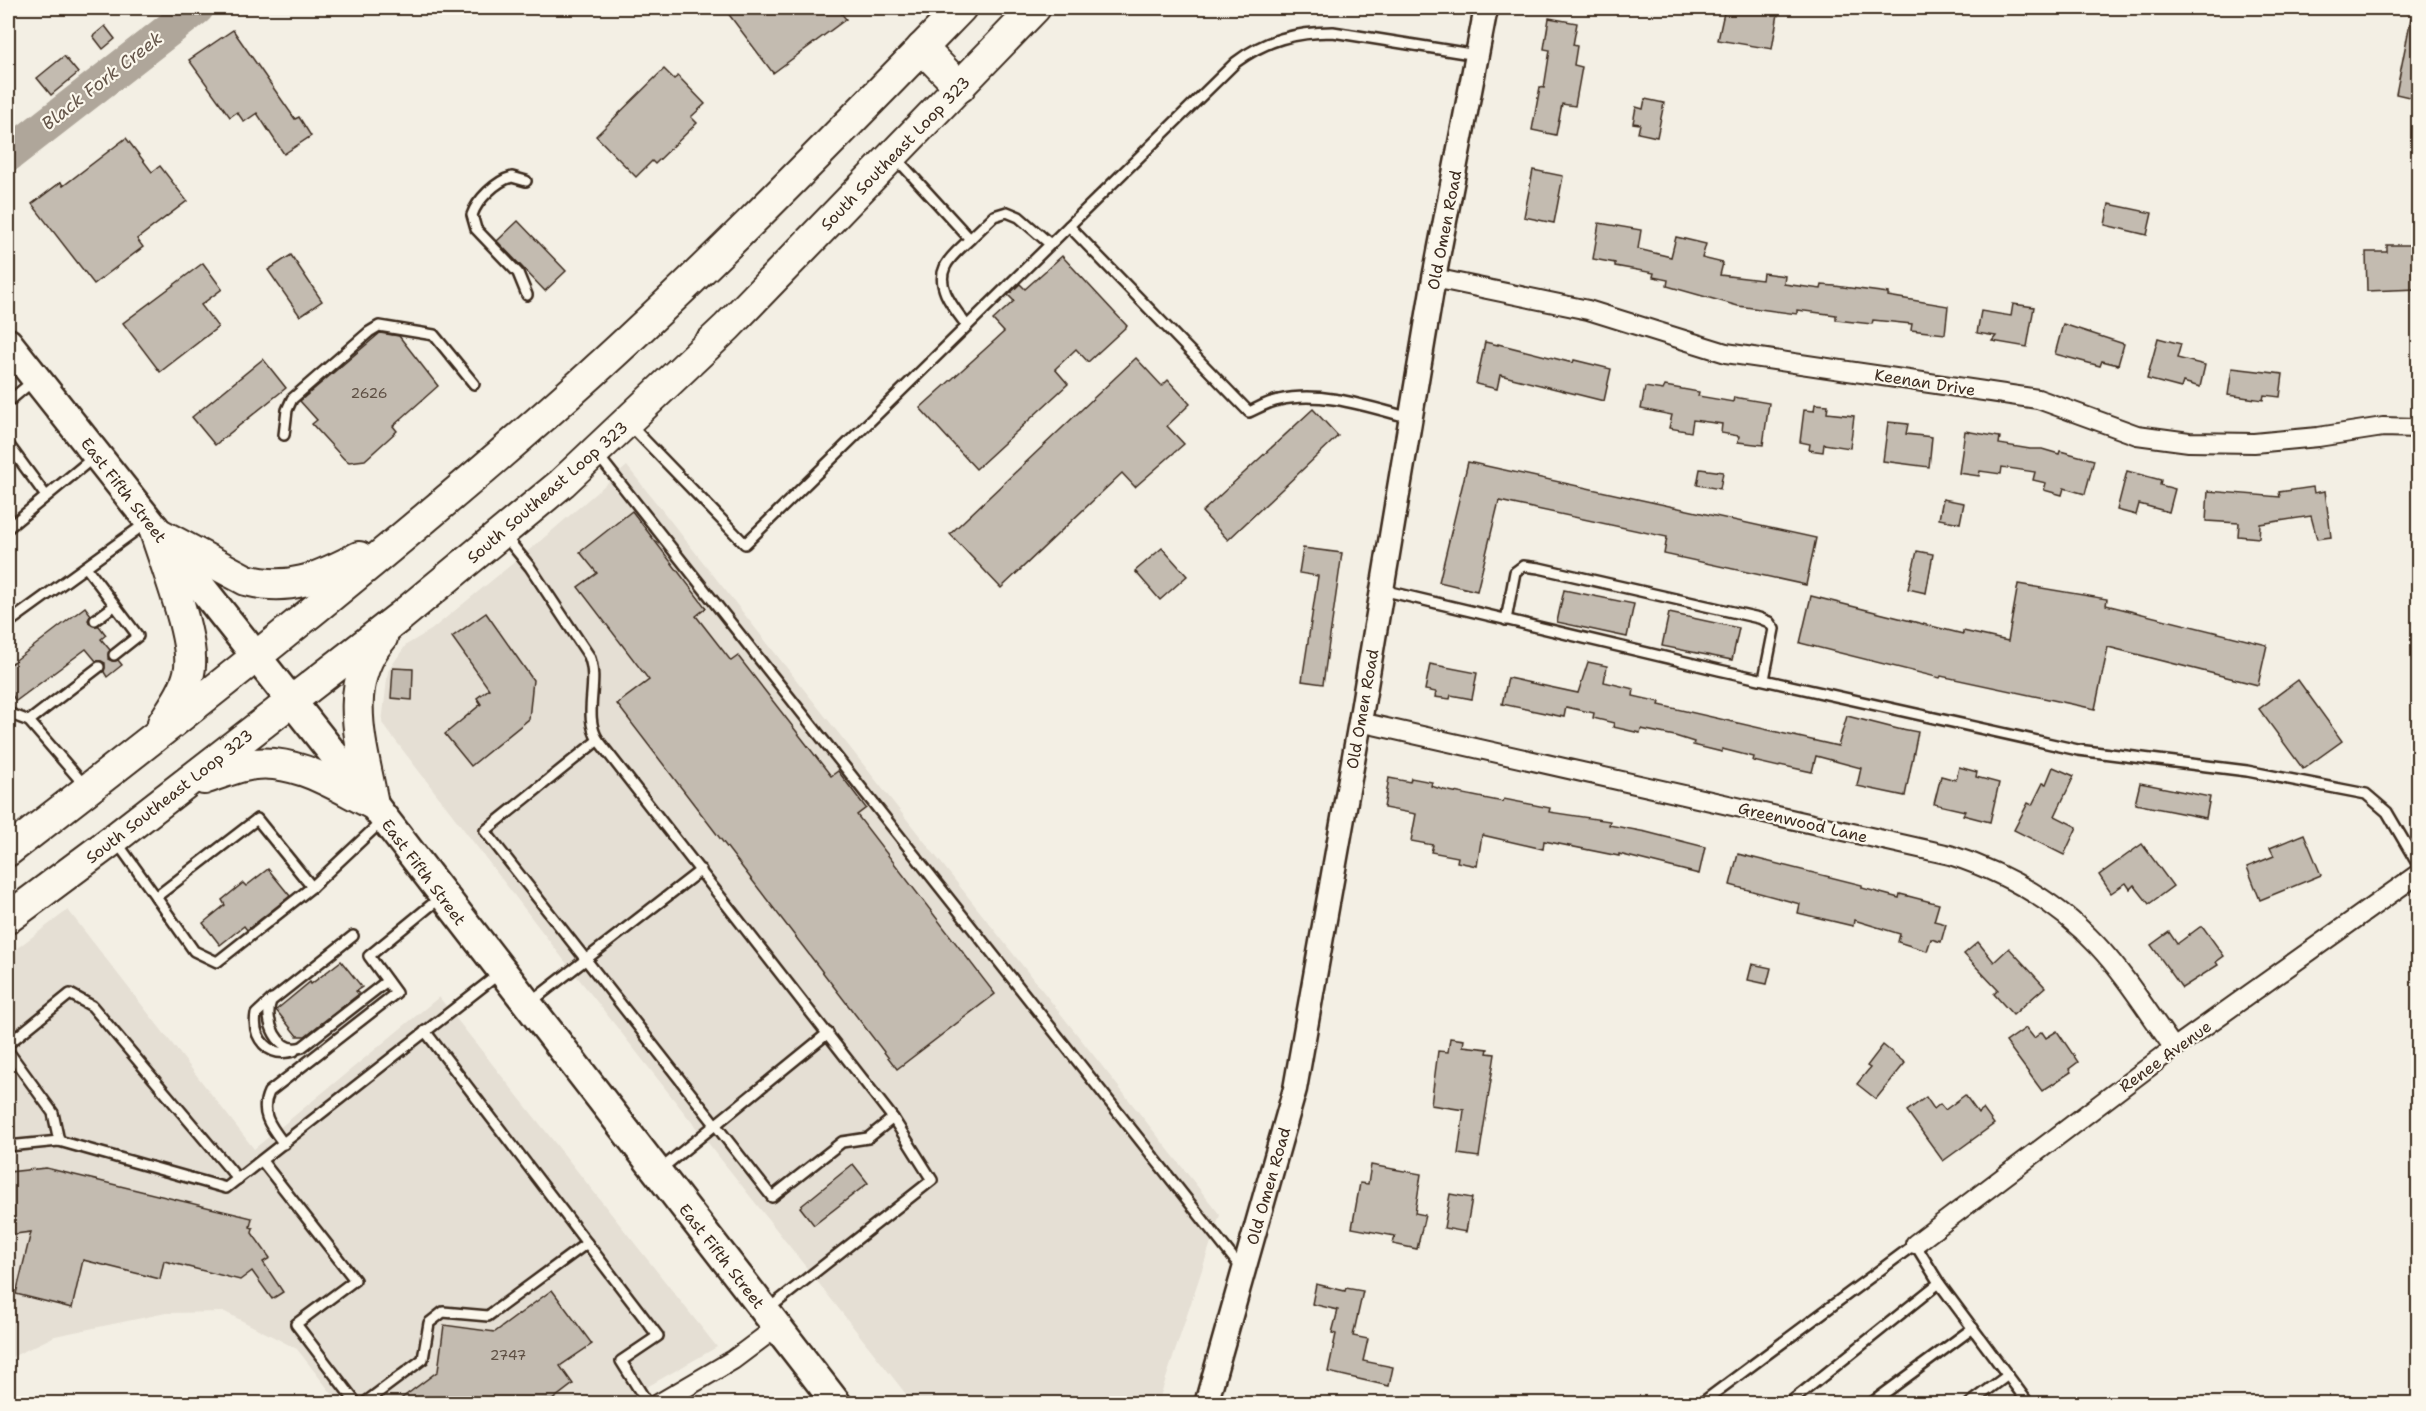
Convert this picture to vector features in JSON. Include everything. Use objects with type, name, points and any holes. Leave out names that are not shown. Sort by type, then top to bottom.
[{"type":"highway","points":[[8,850],[256,657],[549,411],[661,309],[812,162],[961,8]]},
{"type":"highway","name":"South Southeast Loop 323","points":[[8,918],[114,839],[401,616],[596,452],[727,327],[1035,8]]},
{"type":"highway","points":[[922,48],[960,87]]},
{"type":"highway","points":[[153,527],[246,580],[275,585],[289,585],[315,578],[405,534]]},
{"type":"highway","points":[[153,527],[188,636],[190,660],[190,671],[183,689],[153,739]]},
{"type":"highway","points":[[379,812],[357,717],[358,687],[361,672],[371,652],[401,616]]},
{"type":"highway","points":[[179,789],[238,767],[270,764],[286,766],[316,776],[379,812]]},
{"type":"main road","name":"East Fifth Street","points":[[8,343],[379,812],[837,1404]]},
{"type":"street","name":"Old Omen Road","points":[[1206,1404],[1295,1089],[1360,722],[1434,278],[1486,8]]},
{"type":"street","name":"Keenan Drive","points":[[1434,278],[1588,310],[1726,353],[2038,399],[2137,435],[2189,442],[2254,443],[2318,437],[2383,427],[2418,428]]},
{"type":"street","name":"Greenwood Lane","points":[[1360,722],[1950,855],[1983,866],[2025,886],[2064,913],[2097,945],[2174,1048]]},
{"type":"street","name":"Renee Avenue","points":[[1915,1244],[2174,1048],[2418,874]]},
{"type":"street","points":[[658,1404],[733,1360],[771,1319]]},
{"type":"lane","points":[[628,422],[745,544],[1236,62],[1261,45],[1292,35],[1333,32],[1477,55]]},
{"type":"lane","points":[[894,155],[970,239]]},
{"type":"lane","points":[[526,181],[512,177],[497,184],[478,202],[472,215],[476,229],[518,273],[527,295]]},
{"type":"lane","points":[[967,326],[947,298],[942,281],[945,266],[970,239],[994,216],[1007,212],[1019,217],[1050,244]]},
{"type":"lane","points":[[1069,226],[1248,412],[1277,400],[1301,397],[1350,402],[1411,418]]},
{"type":"lane","points":[[284,435],[287,410],[292,399],[369,332],[379,326],[434,335],[474,384]]},
{"type":"lane","points":[[8,402],[36,379]]},
{"type":"lane","points":[[8,444],[46,496]]},
{"type":"lane","points":[[596,452],[1244,1272]]},
{"type":"lane","points":[[8,528],[96,455]]},
{"type":"lane","points":[[8,623],[86,567],[153,527]]},
{"type":"lane","points":[[502,533],[530,567],[589,656],[593,672],[591,722],[598,740],[893,1118],[932,1180],[771,1319]]},
{"type":"lane","points":[[86,567],[138,636],[114,655]]},
{"type":"lane","points":[[1506,620],[1515,572],[1523,567],[1550,570],[1769,622],[1774,629],[1764,679]]},
{"type":"lane","points":[[1382,590],[2078,750],[2247,771],[2366,794],[2387,812],[2418,865]]},
{"type":"lane","points":[[95,620],[114,606]]},
{"type":"lane","points":[[29,721],[99,667]]},
{"type":"lane","points":[[8,713],[29,721],[88,789]]},
{"type":"lane","points":[[598,740],[485,831],[585,960],[772,1197],[842,1142],[868,1138],[893,1118]]},
{"type":"lane","points":[[114,839],[194,951],[217,962],[312,887],[379,812]]},
{"type":"lane","points":[[156,897],[257,819],[312,887]]},
{"type":"lane","points":[[527,1005],[701,870]]},
{"type":"lane","points":[[284,1144],[267,1119],[264,1108],[269,1092],[396,993],[369,956],[443,896]]},
{"type":"lane","points":[[352,936],[256,1014],[255,1028],[260,1040],[268,1049],[279,1053],[290,1052],[302,1047],[387,981]]},
{"type":"lane","points":[[8,1146],[59,1141],[226,1188],[501,972]]},
{"type":"lane","points":[[8,1044],[70,994],[92,1006],[238,1179]]},
{"type":"lane","points":[[273,998],[268,1011],[277,1038],[286,1047],[302,1047]]},
{"type":"lane","points":[[424,1031],[657,1336],[621,1361],[648,1404]]},
{"type":"lane","points":[[657,1172],[828,1033]]},
{"type":"lane","points":[[8,1051],[53,1113],[59,1141]]},
{"type":"lane","points":[[262,1161],[355,1280],[296,1324],[357,1404]]},
{"type":"lane","points":[[363,1404],[423,1359],[429,1323],[443,1312],[488,1316],[587,1243]]},
{"type":"lane","points":[[1700,1404],[1915,1244],[1939,1283],[2029,1404]]},
{"type":"lane","points":[[1788,1404],[1939,1283]]},
{"type":"lane","points":[[1870,1404],[1973,1328]]},
{"type":"lane","points":[[1970,1404],[2008,1375]]},
{"type":"shaded area","points":[[627,466],[1220,1215],[1158,1403],[913,1403],[560,955],[382,723],[388,671],[406,645],[431,630],[539,542]]},
{"type":"shaded area","points":[[68,910],[254,1149],[439,997],[717,1347],[617,1404],[339,1403],[297,1349],[225,1312],[166,1313],[55,1336],[8,1359],[8,955]]},
{"type":"building","points":[[724,8],[837,8],[846,19],[773,73]]},
{"type":"building","points":[[1725,8],[1779,8],[1772,49],[1718,40]]},
{"type":"building","points":[[1549,18],[1577,23],[1573,45],[1577,46],[1574,65],[1582,67],[1575,106],[1562,104],[1556,135],[1532,130],[1540,87],[1544,88],[1550,50],[1544,49]]},
{"type":"building","points":[[2411,18],[2418,18],[2418,99],[2396,94]]},
{"type":"building","points":[[105,26],[115,39],[103,49],[93,36]]},
{"type":"building","points":[[233,30],[295,119],[299,117],[311,136],[284,154],[257,113],[244,122],[237,112],[230,117],[189,60]]},
{"type":"building","points":[[64,56],[78,73],[51,95],[37,78]]},
{"type":"building","points":[[664,69],[674,79],[678,76],[705,104],[691,117],[697,123],[655,164],[652,161],[636,177],[596,136]]},
{"type":"building","points":[[1645,99],[1664,103],[1657,137],[1638,133],[1640,124],[1633,123],[1636,107],[1643,109]]},
{"type":"building","points":[[126,138],[152,172],[160,166],[187,201],[137,239],[143,247],[94,284],[32,204],[61,182],[63,186]]},
{"type":"building","points":[[1533,170],[1563,176],[1554,223],[1524,217]]},
{"type":"building","points":[[2109,204],[2152,213],[2147,235],[2105,225]]},
{"type":"building","points":[[518,221],[566,271],[545,291],[497,241]]},
{"type":"building","points":[[1599,223],[1641,230],[1638,249],[1671,257],[1676,237],[1706,244],[1702,258],[1723,263],[1720,275],[1762,280],[1763,273],[1785,276],[1784,284],[1821,289],[1822,285],[1835,286],[1888,293],[1888,296],[1948,306],[1945,334],[1911,330],[1912,324],[1873,320],[1872,324],[1836,320],[1836,315],[1797,310],[1797,314],[1738,306],[1667,286],[1668,280],[1653,277],[1654,273],[1615,266],[1615,263],[1593,259]]},
{"type":"building","points":[[2387,245],[2418,245],[2418,289],[2367,291],[2366,252],[2387,252]]},
{"type":"building","points":[[291,255],[322,301],[300,316],[268,270]]},
{"type":"building","points":[[1062,256],[1127,326],[1088,362],[1076,349],[1055,369],[1068,384],[976,469],[920,408],[1004,332],[993,320],[1014,301],[1008,295],[1020,284],[1025,289]]},
{"type":"building","points":[[203,263],[222,289],[201,305],[218,327],[160,372],[123,323]]},
{"type":"building","points":[[2013,304],[2034,307],[2027,347],[1992,341],[1996,336],[1977,333],[1981,311],[2011,316]]},
{"type":"building","points":[[2063,324],[2124,344],[2118,365],[2102,361],[2100,366],[2055,354]]},
{"type":"building","points":[[380,333],[399,336],[438,386],[393,426],[397,431],[365,460],[349,462],[312,424],[317,420],[300,401]]},
{"type":"building","points":[[2158,338],[2181,344],[2177,358],[2205,365],[2200,387],[2183,382],[2181,388],[2147,379]]},
{"type":"building","points":[[1485,342],[1573,363],[1574,360],[1611,369],[1604,401],[1500,375],[1497,389],[1476,384]]},
{"type":"building","points":[[1136,358],[1162,386],[1168,380],[1190,404],[1167,426],[1184,444],[1135,487],[1122,473],[1001,588],[950,534]]},
{"type":"building","points":[[263,359],[286,388],[215,445],[192,417]]},
{"type":"building","points":[[2232,368],[2283,374],[2280,397],[2264,395],[2263,400],[2228,395]]},
{"type":"building","points":[[1665,386],[1699,392],[1698,396],[1733,402],[1734,397],[1769,403],[1763,445],[1738,442],[1739,436],[1721,433],[1722,424],[1693,420],[1691,432],[1669,428],[1672,415],[1641,409],[1645,387],[1663,390]]},
{"type":"building","points":[[1815,404],[1828,405],[1827,413],[1854,416],[1850,448],[1824,444],[1823,452],[1809,450],[1810,444],[1800,442],[1804,410],[1814,411]]},
{"type":"building","points":[[1313,409],[1338,436],[1228,540],[1202,512]]},
{"type":"building","points":[[1888,422],[1908,424],[1906,434],[1932,437],[1929,467],[1883,461]]},
{"type":"building","points":[[1965,431],[2000,437],[1999,444],[2042,449],[2059,454],[2060,451],[2094,460],[2085,494],[2064,488],[2062,495],[2044,490],[2046,483],[2033,480],[2035,472],[2002,467],[2001,474],[1980,471],[1979,476],[1959,473]]},
{"type":"building","points":[[1468,462],[1816,538],[1806,585],[1664,554],[1667,537],[1499,501],[1477,591],[1439,582]]},
{"type":"building","points":[[1700,469],[1723,472],[1720,489],[1697,485]]},
{"type":"building","points":[[2127,471],[2161,480],[2160,485],[2175,489],[2169,512],[2139,504],[2136,515],[2117,510]]},
{"type":"building","points":[[2313,487],[2314,493],[2325,491],[2331,537],[2317,539],[2311,516],[2260,524],[2259,538],[2238,536],[2239,523],[2206,521],[2208,491],[2280,497],[2279,492]]},
{"type":"building","points":[[1943,499],[1964,503],[1960,523],[1939,519]]},
{"type":"building","points":[[632,511],[706,608],[696,616],[731,661],[738,656],[831,776],[838,771],[866,808],[857,815],[995,994],[897,1069],[617,704],[649,680],[578,587],[597,573],[580,552]]},
{"type":"building","points":[[1162,548],[1187,576],[1160,600],[1135,571]]},
{"type":"building","points":[[1303,548],[1342,553],[1323,684],[1302,681],[1318,576],[1299,573]]},
{"type":"building","points":[[1917,551],[1933,554],[1926,593],[1908,589]]},
{"type":"building","points":[[2018,584],[2107,599],[2106,605],[2267,645],[2258,685],[2108,647],[2095,709],[1941,676],[1940,678],[1800,643],[1811,596],[1963,634],[1963,631],[2008,641]]},
{"type":"building","points":[[1564,590],[1634,604],[1627,637],[1557,622]]},
{"type":"building","points":[[85,607],[91,615],[88,620],[90,624],[99,626],[106,635],[101,639],[110,650],[108,659],[118,660],[122,665],[107,677],[104,672],[105,663],[96,661],[86,649],[16,701],[8,690],[8,666]]},
{"type":"building","points":[[486,613],[533,680],[529,719],[471,766],[445,734],[481,704],[477,698],[489,689],[452,637]]},
{"type":"building","points":[[1669,613],[1739,628],[1732,660],[1662,646]]},
{"type":"building","points":[[1588,662],[1607,666],[1604,682],[1634,689],[1633,696],[1660,702],[1659,705],[1838,746],[1847,716],[1918,732],[1905,796],[1857,786],[1861,768],[1816,756],[1812,772],[1780,765],[1779,767],[1753,761],[1754,757],[1693,745],[1694,742],[1675,736],[1641,729],[1640,733],[1613,727],[1614,723],[1593,718],[1594,713],[1566,707],[1564,717],[1502,704],[1508,678],[1578,693]]},
{"type":"building","points":[[1430,664],[1477,673],[1472,699],[1451,695],[1450,699],[1435,697],[1436,692],[1425,690]]},
{"type":"building","points":[[393,668],[413,669],[412,700],[391,698]]},
{"type":"building","points":[[2298,680],[2342,741],[2303,769],[2259,709]]},
{"type":"building","points":[[1959,767],[1977,772],[1976,777],[1999,783],[1990,822],[1963,815],[1965,811],[1934,804],[1941,776],[1956,780]]},
{"type":"building","points":[[2053,767],[2074,776],[2055,816],[2077,827],[2064,855],[2014,830],[2028,803],[2032,805],[2043,783],[2046,784]]},
{"type":"building","points":[[1389,778],[1410,782],[1411,778],[1432,782],[1431,786],[1444,790],[1503,802],[1504,799],[1550,808],[1549,812],[1610,821],[1609,825],[1705,847],[1699,874],[1619,854],[1619,856],[1544,841],[1543,849],[1482,835],[1477,866],[1457,862],[1458,857],[1431,852],[1433,845],[1411,841],[1416,814],[1384,808]]},
{"type":"building","points":[[2140,783],[2210,797],[2206,818],[2135,804]]},
{"type":"building","points":[[2304,834],[2321,875],[2260,900],[2247,867],[2274,856],[2270,848]]},
{"type":"building","points":[[2142,844],[2173,886],[2149,904],[2134,885],[2130,889],[2126,883],[2111,893],[2099,875]]},
{"type":"building","points":[[1738,854],[1862,885],[1862,888],[1899,898],[1900,894],[1939,904],[1934,921],[1946,924],[1941,942],[1931,939],[1927,951],[1898,942],[1900,934],[1854,920],[1853,926],[1798,913],[1800,904],[1730,885]]},
{"type":"building","points":[[268,869],[290,896],[247,930],[244,926],[220,945],[203,923],[225,905],[222,900],[243,883],[246,886]]},
{"type":"building","points":[[2203,927],[2224,956],[2216,962],[2218,965],[2182,988],[2151,945],[2169,932],[2177,944]]},
{"type":"building","points":[[1978,942],[1994,962],[2009,948],[2045,987],[2013,1015],[1994,994],[1998,990],[1964,954]]},
{"type":"building","points":[[341,961],[362,987],[356,991],[359,994],[305,1036],[297,1036],[276,1010],[310,982],[311,984]]},
{"type":"building","points":[[1752,964],[1771,968],[1767,984],[1748,980]]},
{"type":"building","points":[[2026,1028],[2034,1038],[2042,1032],[2046,1038],[2057,1031],[2078,1062],[2069,1069],[2071,1072],[2042,1091],[2006,1042]]},
{"type":"building","points":[[1450,1038],[1464,1040],[1463,1046],[1488,1049],[1487,1053],[1495,1054],[1479,1157],[1458,1154],[1464,1110],[1431,1105],[1438,1051],[1448,1052]]},
{"type":"building","points":[[1883,1045],[1905,1063],[1876,1099],[1857,1084],[1870,1068],[1867,1066]]},
{"type":"building","points":[[1965,1095],[1978,1113],[1983,1109],[1994,1124],[1943,1161],[1907,1111],[1926,1097],[1934,1109],[1940,1104],[1945,1110]]},
{"type":"building","points":[[853,1164],[868,1183],[814,1225],[800,1207]]},
{"type":"building","points":[[1371,1165],[1421,1174],[1415,1213],[1425,1215],[1417,1249],[1393,1244],[1395,1236],[1352,1228],[1360,1183],[1368,1184]]},
{"type":"building","points":[[46,1168],[252,1218],[250,1227],[253,1228],[252,1233],[270,1258],[263,1262],[283,1292],[272,1299],[252,1271],[240,1280],[164,1261],[160,1279],[83,1260],[72,1308],[16,1294],[31,1232],[8,1235],[8,1172]]},
{"type":"building","points":[[1450,1194],[1472,1198],[1466,1232],[1444,1228]]},
{"type":"building","points":[[1316,1284],[1345,1291],[1346,1288],[1363,1291],[1353,1336],[1368,1339],[1363,1361],[1393,1367],[1389,1386],[1328,1372],[1336,1334],[1332,1333],[1338,1310],[1312,1304]]},
{"type":"building","points":[[552,1290],[592,1344],[560,1366],[573,1384],[547,1404],[394,1404],[438,1371],[444,1325],[495,1332]]},
{"type":"waterway","name":"Black Fork Creek","points":[[8,155],[197,8]]}]
